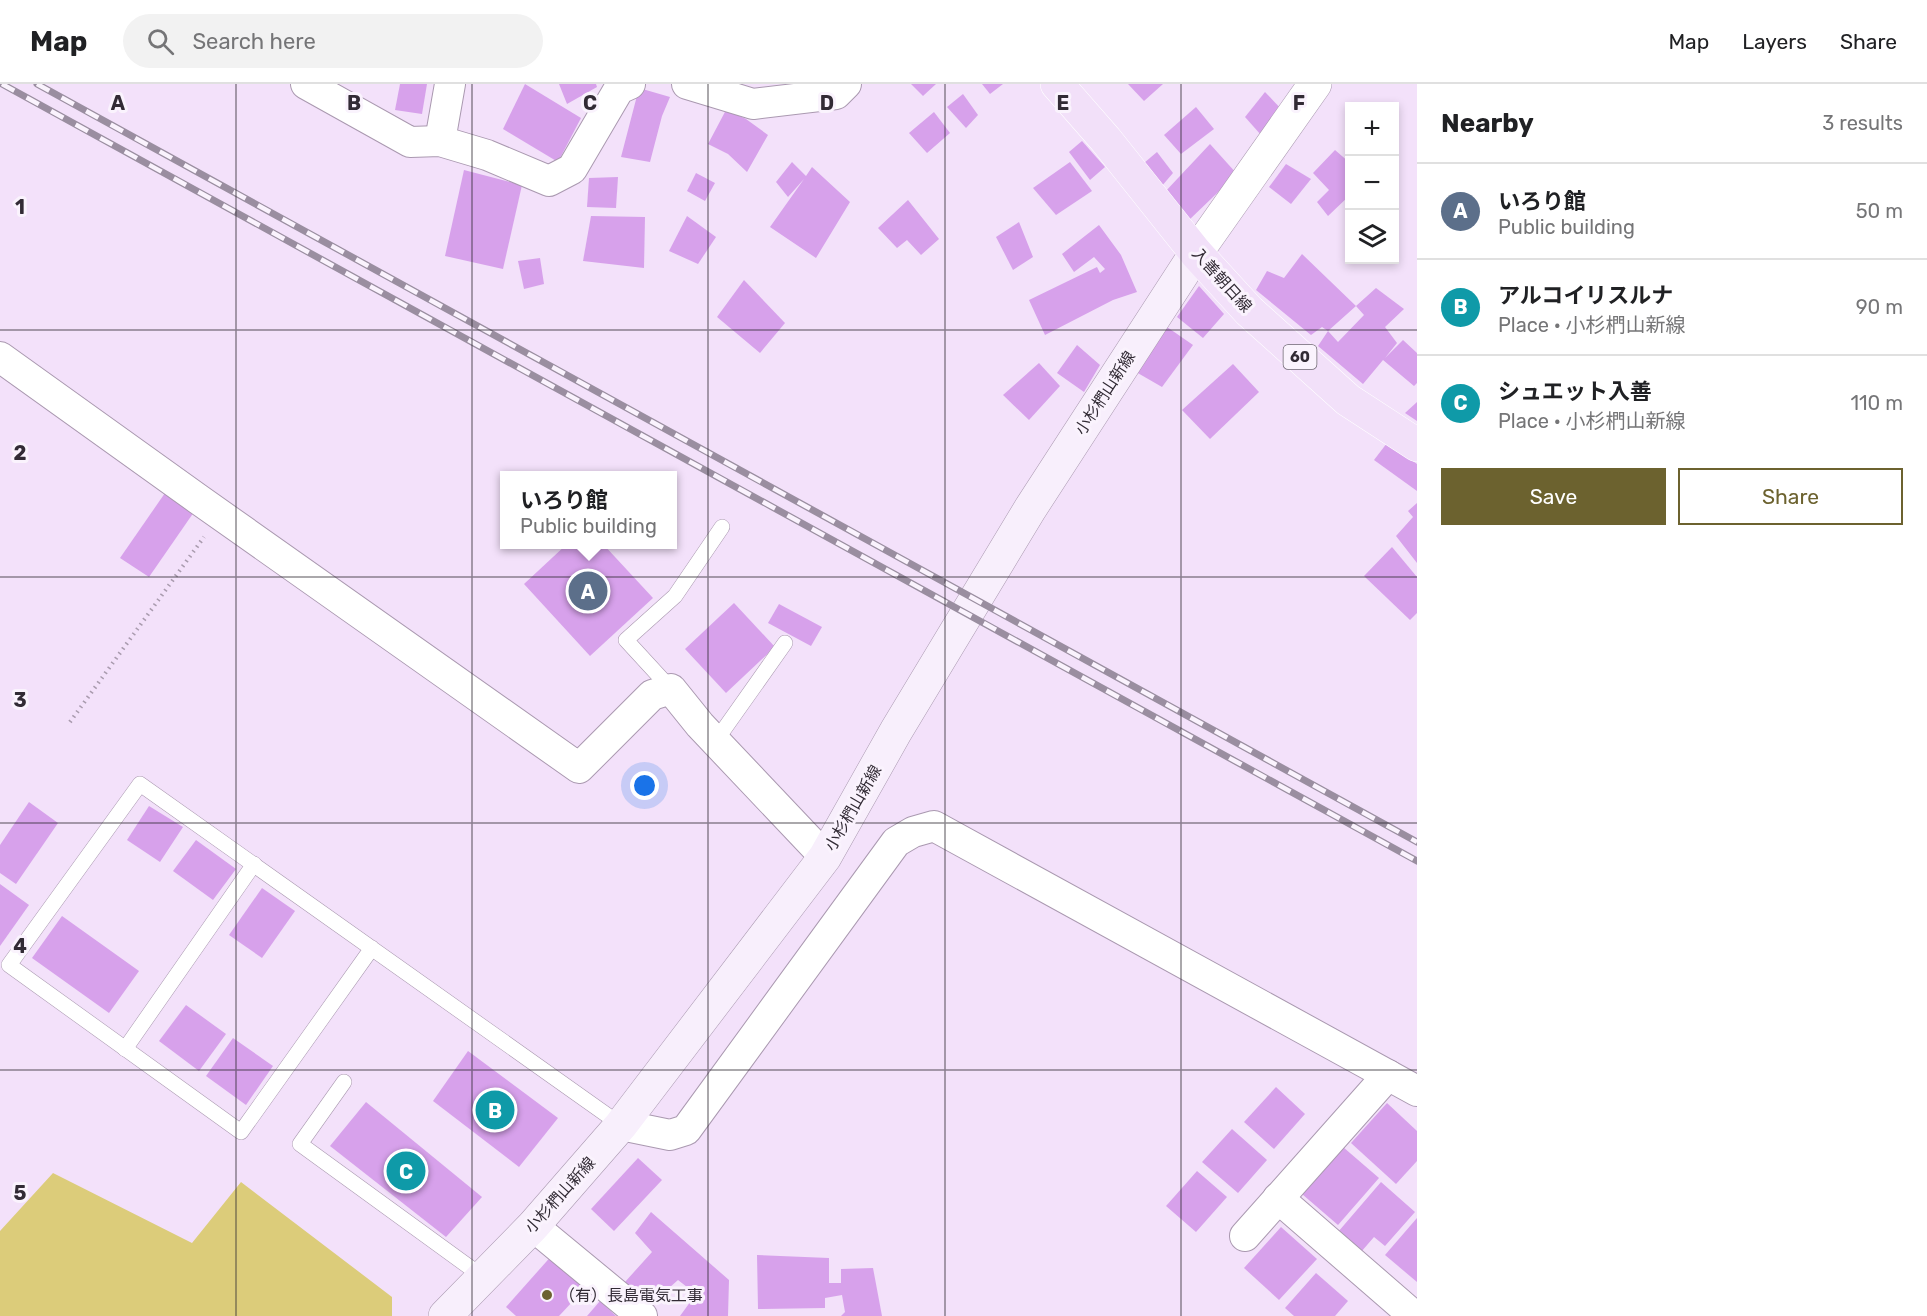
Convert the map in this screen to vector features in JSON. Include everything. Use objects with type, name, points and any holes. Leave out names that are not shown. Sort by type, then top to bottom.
[{"type":"main road","name":"入善朝日線","points":[[1057,84],[1106,140],[1196,253],[1249,311],[1348,400],[1417,446]]},
{"type":"main road","name":"小杉椚山新線","points":[[445,1316],[533,1226],[621,1125],[825,857],[896,731],[1030,509],[1196,253]]},
{"type":"street","points":[[306,84],[411,142],[440,141],[487,155],[549,181],[572,170],[619,89],[630,84]]},
{"type":"street","points":[[440,141],[450,84]]},
{"type":"street","points":[[687,84],[753,104],[836,94],[846,84]]},
{"type":"street","points":[[1196,253],[1315,84]]},
{"type":"street","points":[[0,357],[579,768],[652,695],[671,689],[716,742],[825,857]]},
{"type":"street","points":[[621,1125],[670,1135],[686,1130],[896,842],[913,832],[934,826],[1417,1091]]},
{"type":"street","points":[[1245,1236],[1388,1075]]},
{"type":"street","points":[[1278,1198],[1414,1316]]},
{"type":"street","points":[[533,1226],[642,1316]]},
{"type":"lane","points":[[671,689],[626,640],[675,596],[722,527]]},
{"type":"lane","points":[[716,742],[785,643]]},
{"type":"lane","points":[[372,948],[241,1132],[9,965],[140,784],[254,864],[621,1125]]},
{"type":"lane","points":[[125,1049],[254,864]]},
{"type":"lane","points":[[344,1083],[300,1144],[483,1277]]},
{"type":"path","points":[[70,722],[220,515]]},
{"type":"shaded area","points":[[53,1173],[192,1243],[241,1182],[392,1297],[392,1316],[0,1316],[0,1231]]},
{"type":"building","points":[[400,84],[427,84],[422,114],[395,110]]},
{"type":"building","points":[[525,84],[581,118],[558,162],[503,129]]},
{"type":"building","points":[[559,84],[596,84],[597,87],[567,104]]},
{"type":"building","points":[[911,84],[936,84],[923,96]]},
{"type":"building","points":[[982,84],[1003,84],[990,94]]},
{"type":"building","points":[[1128,84],[1163,84],[1144,101]]},
{"type":"building","points":[[639,88],[670,97],[662,116],[650,162],[621,157]]},
{"type":"building","points":[[1265,92],[1284,112],[1261,135],[1245,117]]},
{"type":"building","points":[[963,94],[978,115],[966,128],[947,107]]},
{"type":"building","points":[[1196,107],[1214,129],[1181,154],[1164,135]]},
{"type":"building","points":[[726,110],[746,119],[768,135],[747,172],[728,154],[708,144]]},
{"type":"building","points":[[934,112],[950,133],[927,153],[909,133]]},
{"type":"building","points":[[1082,141],[1105,167],[1090,180],[1069,152]]},
{"type":"building","points":[[1210,144],[1237,174],[1188,221],[1164,193]]},
{"type":"building","points":[[1335,150],[1345,159],[1345,200],[1328,216],[1317,202],[1329,190],[1313,173]]},
{"type":"building","points":[[1157,152],[1173,173],[1161,187],[1144,163]]},
{"type":"building","points":[[792,162],[806,176],[812,167],[850,202],[816,258],[770,227],[804,179],[788,197],[776,182]]},
{"type":"building","points":[[1070,162],[1092,191],[1056,215],[1033,188]]},
{"type":"building","points":[[1286,164],[1311,179],[1291,204],[1269,187]]},
{"type":"building","points":[[464,170],[522,185],[503,269],[445,256]]},
{"type":"building","points":[[696,173],[715,183],[705,201],[687,191]]},
{"type":"building","points":[[618,177],[616,208],[587,207],[589,178]]},
{"type":"building","points":[[908,200],[939,239],[921,255],[907,240],[897,248],[878,228]]},
{"type":"building","points":[[591,216],[645,217],[644,268],[583,261]]},
{"type":"building","points":[[687,216],[716,237],[698,264],[669,251]]},
{"type":"building","points":[[1019,222],[1033,257],[1013,270],[996,237]]},
{"type":"building","points":[[1099,225],[1121,255],[1137,292],[1113,300],[1045,335],[1029,300],[1097,267],[1100,273],[1105,269],[1094,257],[1074,272],[1062,254]]},
{"type":"building","points":[[1302,254],[1356,306],[1328,331],[1322,327],[1311,335],[1256,290],[1267,271],[1284,278]]},
{"type":"building","points":[[540,258],[544,284],[524,289],[518,261]]},
{"type":"building","points":[[744,280],[785,323],[760,353],[717,317]]},
{"type":"building","points":[[1199,286],[1224,314],[1203,338],[1177,317]]},
{"type":"building","points":[[1376,288],[1404,309],[1385,327],[1397,343],[1385,358],[1403,340],[1417,353],[1417,383],[1414,386],[1383,360],[1363,384],[1318,346],[1328,331],[1338,342],[1364,315],[1356,306]]},
{"type":"building","points":[[1167,327],[1193,345],[1162,387],[1136,372]]},
{"type":"building","points":[[1077,345],[1100,365],[1084,392],[1057,373]]},
{"type":"building","points":[[1039,363],[1060,386],[1029,420],[1003,395]]},
{"type":"building","points":[[1233,364],[1259,392],[1210,439],[1182,410]]},
{"type":"building","points":[[1417,402],[1417,421],[1405,413]]},
{"type":"building","points":[[1387,443],[1417,464],[1417,491],[1374,460]]},
{"type":"building","points":[[165,493],[194,512],[149,577],[120,558]]},
{"type":"building","points":[[1417,503],[1417,563],[1396,536],[1413,517],[1408,511]]},
{"type":"building","points":[[1392,547],[1417,577],[1417,613],[1410,620],[1364,576]]},
{"type":"building","points":[[562,549],[608,549],[653,598],[590,656],[524,584]]},
{"type":"building","points":[[734,603],[775,647],[726,693],[685,649]]},
{"type":"building","points":[[779,604],[822,627],[811,646],[768,623]]},
{"type":"building","points":[[29,802],[58,823],[16,884],[0,873],[0,845]]},
{"type":"building","points":[[149,806],[183,827],[160,862],[127,840]]},
{"type":"building","points":[[196,840],[236,869],[213,900],[173,871]]},
{"type":"building","points":[[0,884],[29,905],[0,946]]},
{"type":"building","points":[[262,888],[295,911],[262,958],[229,935]]},
{"type":"building","points":[[62,916],[139,971],[109,1013],[32,958]]},
{"type":"building","points":[[186,1005],[226,1034],[199,1071],[159,1041]]},
{"type":"building","points":[[233,1038],[273,1066],[246,1105],[206,1076]]},
{"type":"building","points":[[468,1051],[558,1118],[519,1167],[433,1101]]},
{"type":"building","points":[[1276,1087],[1305,1114],[1274,1149],[1244,1122]]},
{"type":"building","points":[[366,1102],[482,1197],[446,1237],[330,1146]]},
{"type":"building","points":[[1387,1103],[1417,1131],[1417,1161],[1396,1184],[1351,1143]]},
{"type":"building","points":[[1232,1129],[1267,1160],[1238,1193],[1202,1162]]},
{"type":"building","points":[[1343,1147],[1379,1178],[1338,1225],[1302,1194]]},
{"type":"building","points":[[638,1158],[662,1180],[614,1231],[591,1209]]},
{"type":"building","points":[[1197,1171],[1227,1197],[1196,1232],[1166,1206]]},
{"type":"building","points":[[1381,1182],[1415,1212],[1385,1246],[1374,1237],[1361,1252],[1338,1232]]},
{"type":"building","points":[[651,1212],[729,1280],[728,1316],[680,1316],[696,1294],[678,1280],[652,1303],[625,1282],[652,1252],[635,1233]]},
{"type":"building","points":[[1417,1218],[1417,1282],[1385,1255]]},
{"type":"building","points":[[1281,1227],[1317,1259],[1279,1300],[1244,1268]]},
{"type":"building","name":"（有）長島電気工事","points":[[554,1253],[589,1284],[559,1316],[516,1316],[506,1307]]},
{"type":"building","points":[[757,1255],[829,1258],[829,1283],[841,1283],[841,1269],[873,1268],[882,1316],[841,1316],[845,1312],[842,1295],[825,1298],[825,1308],[758,1309]]},
{"type":"building","points":[[1316,1273],[1348,1301],[1335,1316],[1294,1316],[1285,1308]]},
{"type":"building","points":[[600,1301],[616,1316],[587,1316]]},
{"type":"railway","points":[[2,84],[1417,861]]},
{"type":"railway","points":[[37,84],[1417,842]]},
{"type":"place","name":"いろり館","points":[[588,591]]},
{"type":"place","name":"アルコイリスルナ","points":[[495,1110]]},
{"type":"place","name":"シュエット入善","points":[[406,1171]]},
{"type":"place","name":"（有）長島電気工事","points":[[547,1295]]}]
